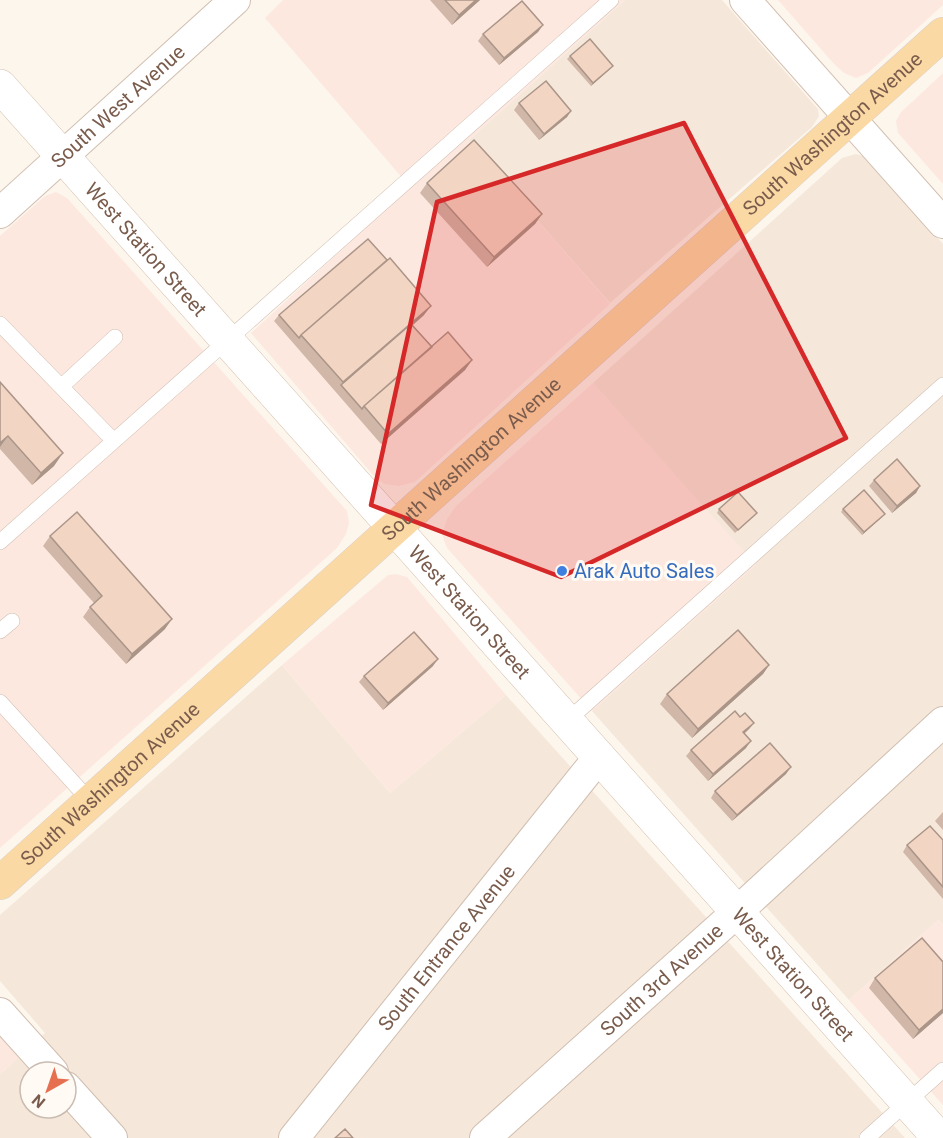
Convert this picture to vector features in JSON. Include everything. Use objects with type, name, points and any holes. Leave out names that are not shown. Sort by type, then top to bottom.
[{"type":"main road","name":"South Washington Avenue","points":[[0,883],[943,34]]},
{"type":"main road","name":"West Station Street","points":[[0,86],[939,1138]]},
{"type":"street","name":"South West Avenue","points":[[0,213],[235,0]]},
{"type":"street","points":[[744,0],[943,223]]},
{"type":"street","name":"South 3rd Avenue","points":[[485,1138],[737,912],[943,722]]},
{"type":"street","name":"South Entrance Avenue","points":[[294,1138],[599,757]]},
{"type":"street","points":[[0,1013],[42,1060]]},
{"type":"street","points":[[78,1102],[105,1136]]},
{"type":"lane","points":[[0,542],[612,0]]},
{"type":"lane","points":[[0,324],[114,441]]},
{"type":"lane","points":[[62,386],[115,337]]},
{"type":"lane","points":[[567,721],[943,385]]},
{"type":"lane","points":[[0,702],[91,802]]},
{"type":"lane","points":[[867,1138],[943,1070]]},
{"type":"highlighted area","points":[[684,123],[846,438],[561,577],[371,505],[437,202]]},
{"type":"shaded area","points":[[283,0],[625,0],[468,141],[610,304],[415,482],[399,486],[384,484],[373,475],[251,333],[410,187],[265,18]]},
{"type":"shaded area","points":[[625,0],[722,0],[818,109],[819,116],[812,127],[610,303],[468,141]]},
{"type":"shaded area","points":[[778,0],[943,0],[943,5],[868,73],[856,78],[844,73],[834,64]]},
{"type":"shaded area","points":[[943,73],[943,184],[898,133],[896,121],[901,112]]},
{"type":"shaded area","points":[[856,154],[866,157],[943,244],[943,925],[938,920],[849,1000],[592,711],[755,565],[593,383],[842,158]]},
{"type":"shaded area","points":[[56,192],[67,198],[347,511],[349,523],[346,534],[337,548],[0,848],[0,236],[45,196]]},
{"type":"shaded area","points":[[593,383],[756,565],[592,711],[447,548],[442,535],[447,519],[456,506]]},
{"type":"shaded area","points":[[396,574],[407,577],[506,695],[390,793],[282,665],[388,575]]},
{"type":"shaded area","points":[[282,665],[390,793],[506,695],[905,1138],[0,1138],[0,1074],[45,1033],[0,981],[0,915]]},
{"type":"shaded area","points":[[938,920],[943,925],[943,1105],[849,1000]]},
{"type":"shaded area","points":[[0,1031],[21,1055],[0,1074]]},
{"type":"building","points":[[445,0],[476,0],[459,15]]},
{"type":"building","points":[[522,1],[543,25],[504,58],[483,34]]},
{"type":"building","points":[[590,39],[613,66],[593,83],[570,56]]},
{"type":"building","points":[[546,81],[571,111],[544,134],[519,103]]},
{"type":"building","points":[[474,140],[542,214],[494,257],[427,183]]},
{"type":"building","points":[[368,239],[387,260],[299,338],[279,315]]},
{"type":"building","points":[[390,258],[431,306],[343,382],[301,335]]},
{"type":"building","points":[[411,324],[432,347],[362,409],[341,385]]},
{"type":"building","points":[[448,332],[472,360],[388,434],[364,406]]},
{"type":"building","points":[[0,382],[63,453],[41,473],[8,436],[0,443]]},
{"type":"building","points":[[897,459],[920,486],[897,506],[874,480]]},
{"type":"building","points":[[864,490],[885,514],[864,532],[843,509]]},
{"type":"building","points":[[738,492],[757,513],[738,530],[719,509]]},
{"type":"building","points":[[77,512],[172,619],[132,654],[90,607],[102,596],[50,536]]},
{"type":"building","points":[[738,630],[769,665],[698,729],[667,694]]},
{"type":"building","points":[[414,632],[438,659],[388,703],[364,676]]},
{"type":"building","points":[[735,711],[740,717],[745,713],[754,723],[743,732],[751,741],[713,774],[691,750]]},
{"type":"building","points":[[770,743],[791,767],[737,815],[715,791]]},
{"type":"building","points":[[930,826],[943,840],[943,887],[907,845]]},
{"type":"building","points":[[922,938],[943,962],[943,1009],[919,1030],[875,978]]},
{"type":"building","points":[[345,1129],[353,1138],[335,1138]]},
{"type":"place","name":"Arak Auto Sales","points":[[562,571]]}]
